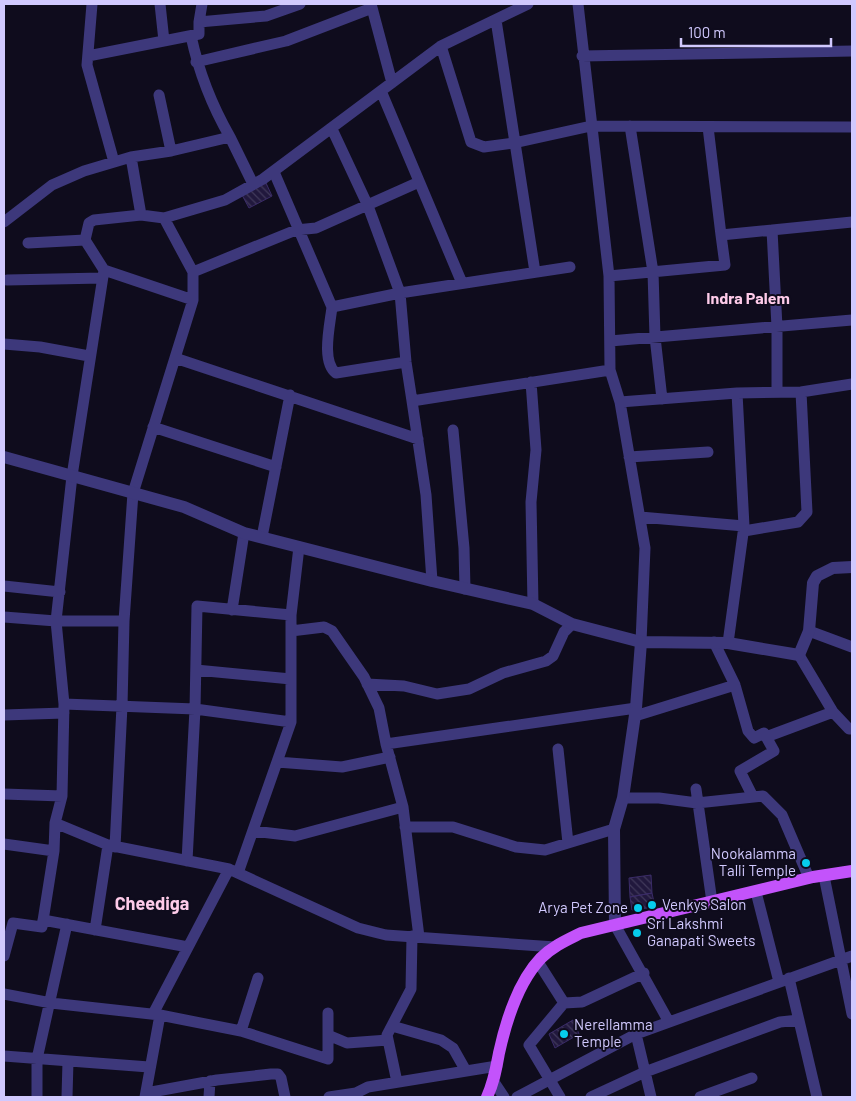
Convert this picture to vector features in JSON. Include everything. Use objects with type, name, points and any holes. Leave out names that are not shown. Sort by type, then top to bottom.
[{"type":"main road","points":[[487,1097],[494,1082],[505,1029],[523,983],[538,962],[554,946],[581,933],[808,878],[852,871]]},
{"type":"street","points":[[92,4],[87,65],[114,162]]},
{"type":"street","points":[[160,4],[164,41]]},
{"type":"street","points":[[88,56],[199,34],[202,4]]},
{"type":"street","points":[[261,4],[262,16]]},
{"type":"street","points":[[199,22],[262,16],[299,4]]},
{"type":"street","points":[[578,4],[582,56],[609,276],[610,370],[620,402],[645,548],[636,712],[623,798],[614,829],[615,925],[644,973],[669,1022]]},
{"type":"street","points":[[4,952],[8,921],[42,927],[54,851],[54,823],[62,796],[64,708],[56,621],[72,476],[103,274],[85,240],[88,223],[94,220],[141,215],[164,218],[225,200],[274,172],[441,46],[496,20],[522,5]]},
{"type":"street","points":[[196,62],[286,42],[372,6],[392,83]]},
{"type":"street","points":[[496,20],[535,272]]},
{"type":"street","points":[[190,36],[196,62],[211,104],[253,184]]},
{"type":"street","points":[[441,46],[471,142],[484,147],[514,143],[591,126],[852,127]]},
{"type":"street","points":[[582,56],[852,51]]},
{"type":"street","points":[[381,91],[462,283]]},
{"type":"street","points":[[159,95],[171,151]]},
{"type":"street","points":[[630,126],[653,272],[655,337],[662,399]]},
{"type":"street","points":[[609,276],[725,265],[708,127]]},
{"type":"street","points":[[332,129],[368,206],[400,293],[406,362],[426,495],[432,581]]},
{"type":"street","points":[[4,222],[52,185],[84,171],[131,157],[171,151],[230,137]]},
{"type":"street","points":[[131,157],[141,215]]},
{"type":"street","points":[[274,172],[296,230],[332,307],[327,362],[332,370],[336,373],[406,362]]},
{"type":"street","points":[[193,272],[296,230],[316,228],[419,182]]},
{"type":"street","points":[[95,930],[112,846],[122,706],[124,621],[133,493],[193,300],[193,272],[164,218]]},
{"type":"street","points":[[721,235],[852,222]]},
{"type":"street","points":[[772,230],[777,328],[777,392]]},
{"type":"street","points":[[28,243],[85,240]]},
{"type":"street","points":[[332,307],[400,293],[570,267]]},
{"type":"street","points":[[8,280],[103,274],[193,300]]},
{"type":"street","points":[[610,341],[852,320]]},
{"type":"street","points":[[4,344],[40,347],[89,356]]},
{"type":"street","points":[[175,358],[418,439]]},
{"type":"street","points":[[412,401],[610,370]]},
{"type":"street","points":[[531,382],[536,450],[531,502],[532,604]]},
{"type":"street","points":[[620,402],[737,393],[801,392],[852,384]]},
{"type":"street","points":[[640,517],[744,529],[798,522],[807,512],[801,392]]},
{"type":"street","points":[[728,642],[744,529],[737,393]]},
{"type":"street","points":[[262,537],[290,395]]},
{"type":"street","points":[[153,427],[276,467]]},
{"type":"street","points":[[453,430],[464,548],[465,589]]},
{"type":"street","points":[[629,457],[708,452]]},
{"type":"street","points":[[4,457],[184,507],[244,533],[432,581],[532,604],[572,624],[641,642],[728,642],[799,655],[833,712],[849,729],[852,729]]},
{"type":"street","points":[[232,610],[244,533]]},
{"type":"street","points":[[285,1097],[281,1078],[278,1074],[210,1081],[146,1095],[156,1014],[188,948],[234,871],[253,830],[291,722],[290,615],[299,547]]},
{"type":"street","points":[[799,655],[808,631],[813,584],[817,576],[834,568],[852,567]]},
{"type":"street","points":[[4,586],[60,592]]},
{"type":"street","points":[[188,861],[195,708],[197,606],[290,615]]},
{"type":"street","points":[[4,617],[56,621],[124,621]]},
{"type":"street","points":[[367,684],[404,686],[438,694],[469,690],[503,673],[546,662],[553,656],[564,632],[572,624]]},
{"type":"street","points":[[291,631],[324,628],[332,631],[367,684],[379,708],[386,744],[403,807],[415,936],[411,989],[387,1035],[397,1082]]},
{"type":"street","points":[[808,631],[852,647]]},
{"type":"street","points":[[714,642],[735,685],[748,731],[754,738],[764,733],[774,751],[740,772],[753,797]]},
{"type":"street","points":[[196,670],[291,679]]},
{"type":"street","points":[[386,744],[491,727],[636,712],[735,685]]},
{"type":"street","points":[[4,714],[64,708],[122,706],[195,708],[291,722]]},
{"type":"street","points":[[766,737],[833,712]]},
{"type":"street","points":[[558,749],[568,843]]},
{"type":"street","points":[[277,762],[342,767],[390,758]]},
{"type":"street","points":[[696,789],[712,902]]},
{"type":"street","points":[[4,794],[62,796]]},
{"type":"street","points":[[623,798],[659,798],[698,803],[763,796],[782,815],[808,878]]},
{"type":"street","points":[[253,830],[295,836],[403,807]]},
{"type":"street","points":[[54,823],[112,846],[234,871],[358,928],[386,935],[554,946]]},
{"type":"street","points":[[405,827],[453,828],[516,847],[540,850],[614,829]]},
{"type":"street","points":[[4,844],[54,851]]},
{"type":"street","points":[[824,876],[847,957],[852,1014]]},
{"type":"street","points":[[756,892],[799,1020],[817,1097]]},
{"type":"street","points":[[43,920],[188,948]]},
{"type":"street","points":[[37,1097],[37,1059],[51,1003],[66,924]]},
{"type":"street","points":[[517,1097],[636,1034],[847,957]]},
{"type":"street","points":[[538,962],[564,1003]]},
{"type":"street","points":[[560,1097],[529,1045],[564,1003],[582,1002],[644,973]]},
{"type":"street","points":[[242,1031],[258,978]]},
{"type":"street","points":[[4,994],[51,1003],[156,1014],[242,1031],[328,1059],[328,1013]]},
{"type":"street","points":[[591,1097],[645,1072],[780,1022],[799,1020]]},
{"type":"street","points":[[392,1026],[441,1040],[453,1048],[466,1071]]},
{"type":"street","points":[[636,1034],[651,1097]]},
{"type":"street","points":[[328,1035],[346,1043],[388,1040]]},
{"type":"street","points":[[4,1056],[149,1067]]},
{"type":"street","points":[[67,1097],[68,1061]]},
{"type":"street","points":[[329,1097],[397,1082],[497,1066]]},
{"type":"street","points":[[700,1097],[752,1078]]},
{"type":"street","points":[[209,1097],[210,1081]]},
{"type":"street","points":[[494,1082],[504,1097]]},
{"type":"building","points":[[266,183],[272,196],[249,208],[242,195]]},
{"type":"building","points":[[651,875],[652,893],[630,897],[629,878]]},
{"type":"building","points":[[652,893],[655,907],[632,910],[630,897]]},
{"type":"building","name":"Nerellamma Temple","points":[[573,1020],[579,1034],[555,1048],[549,1034]]},
{"type":"place","name":"Nookalamma Talli Temple","points":[[806,863]]},
{"type":"place","name":"Venkys Salon","points":[[652,905]]},
{"type":"place","name":"Arya Pet Zone","points":[[638,908]]},
{"type":"place","name":"Sri Lakshmi Ganapati Sweets","points":[[637,933]]},
{"type":"place","name":"Nerellamma Temple","points":[[564,1034]]},
{"type":"district","name":"Indra Palem","points":[[748,298]]},
{"type":"district","name":"Cheediga","points":[[152,904]]}]
